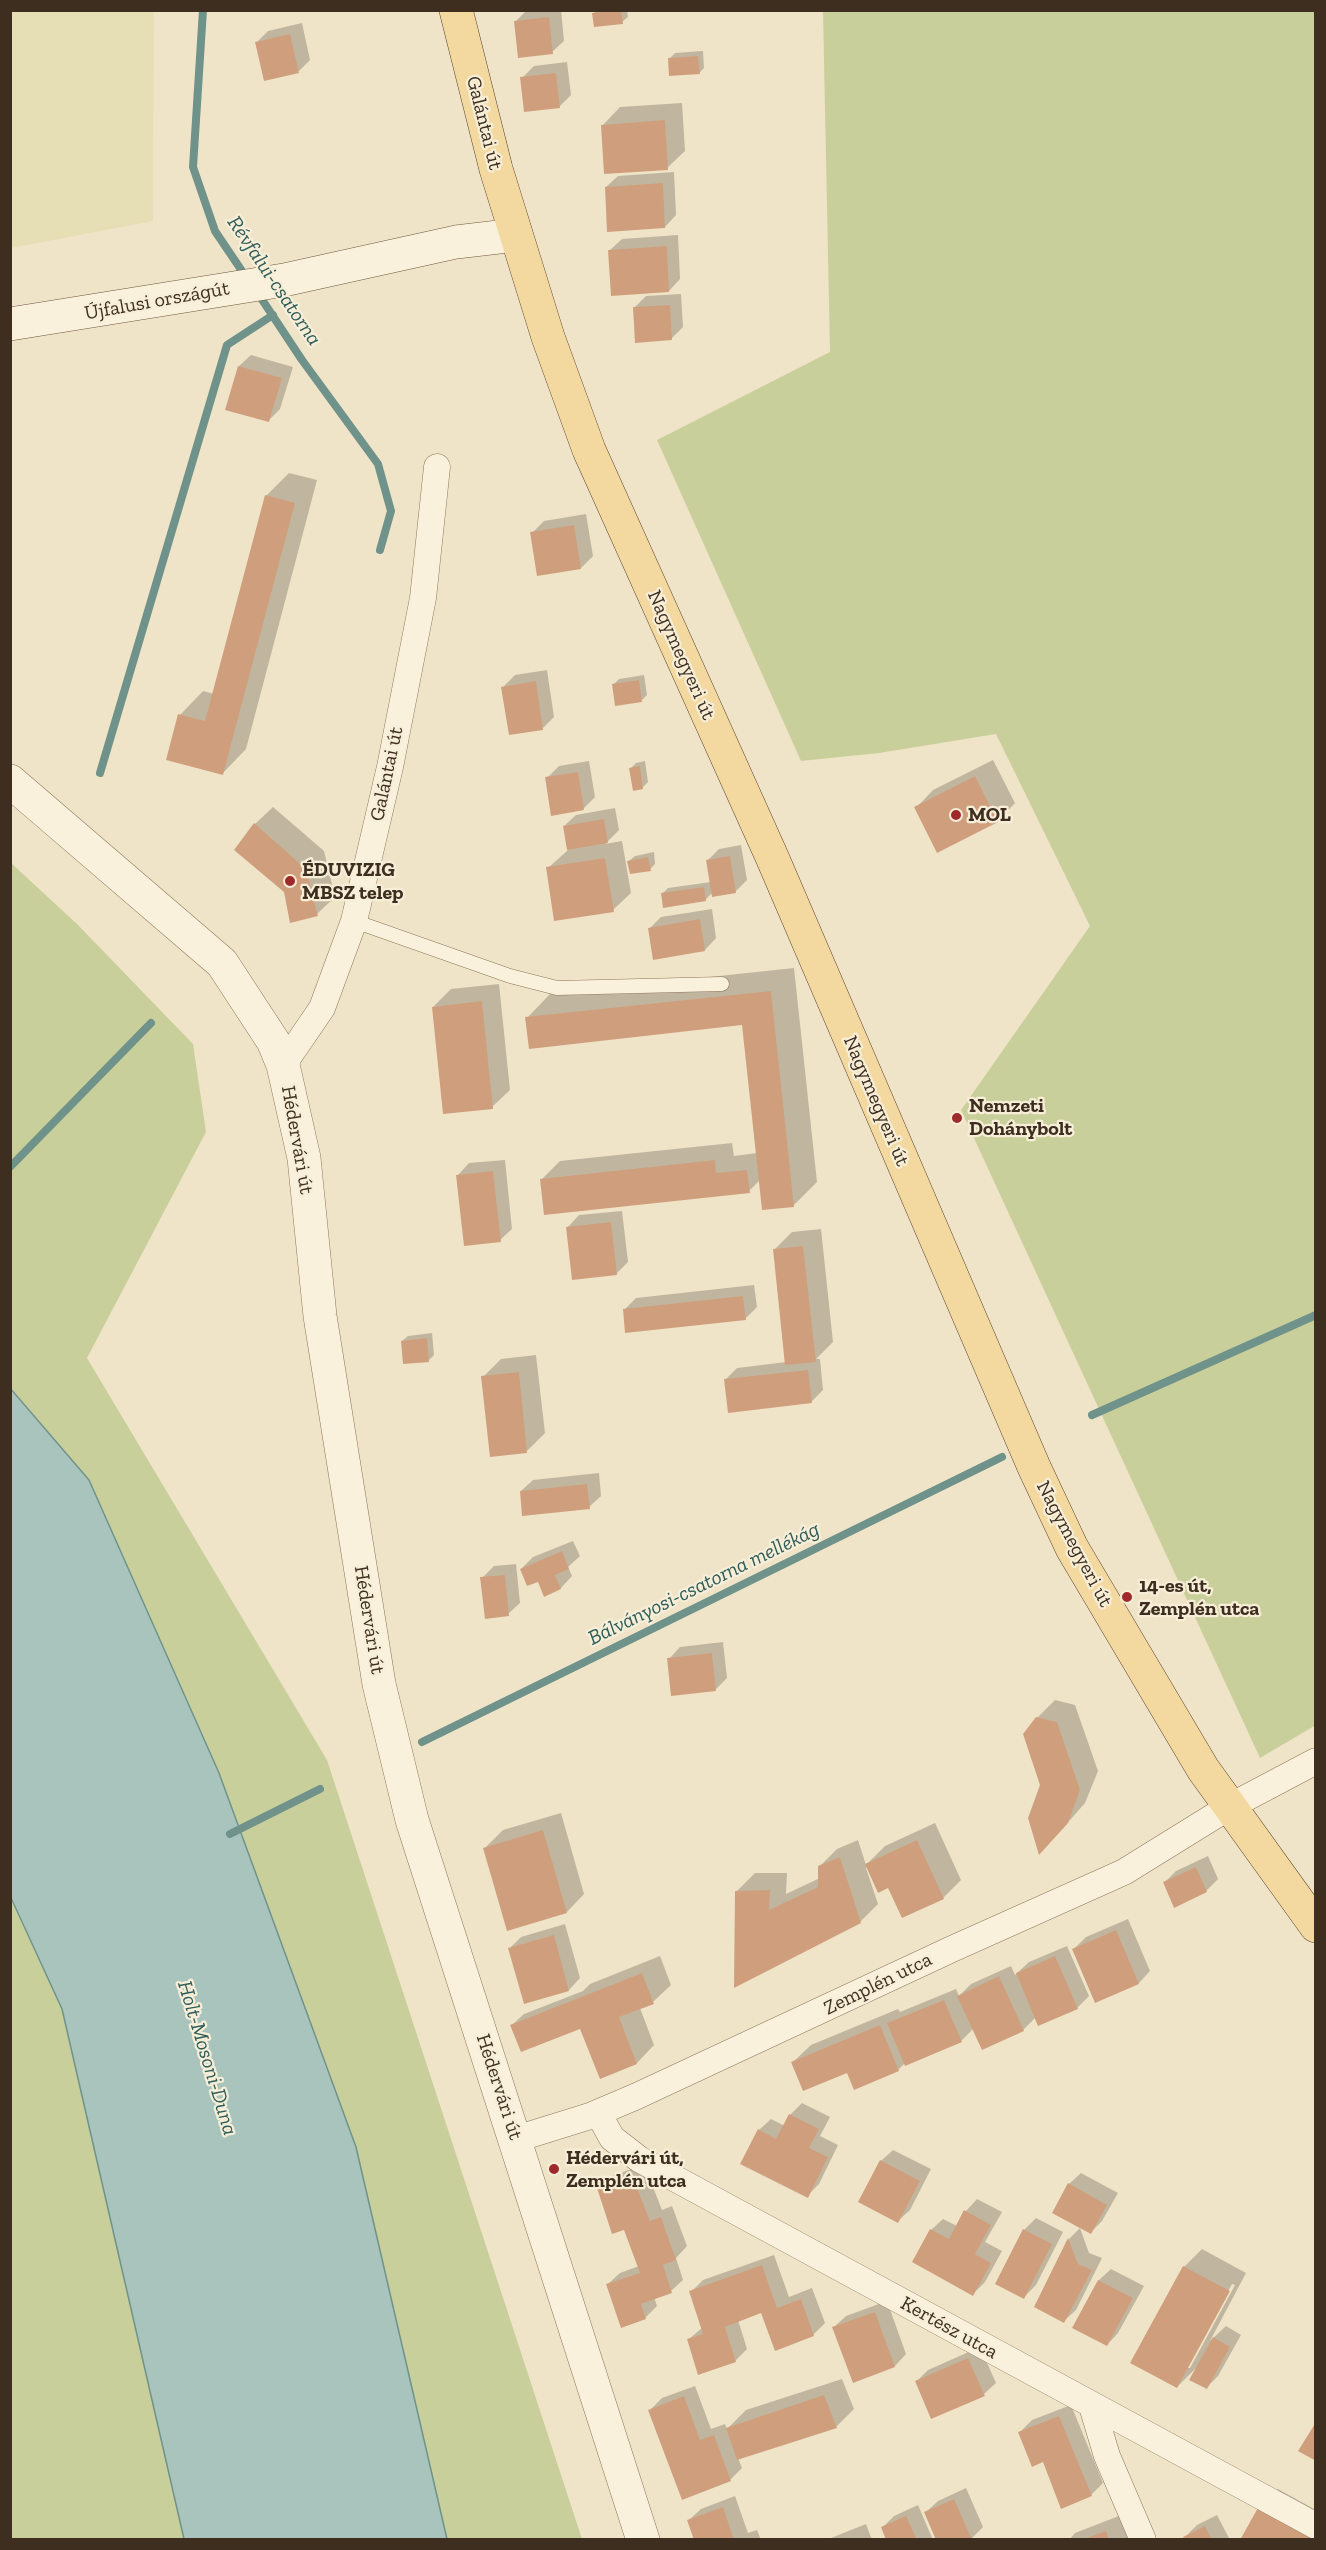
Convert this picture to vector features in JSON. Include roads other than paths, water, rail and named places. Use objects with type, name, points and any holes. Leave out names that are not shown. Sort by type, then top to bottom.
[{"type":"main road","name":"Galántai út","points":[[456,10],[496,170],[516,235]]},
{"type":"main road","name":"Nagymegyeri út","points":[[516,235],[589,450],[772,857],[1034,1467],[1072,1548],[1197,1760],[1316,1926]]},
{"type":"street","name":"Újfalusi országút","points":[[10,324],[284,280],[456,242],[516,235]]},
{"type":"street","name":"Galántai út","points":[[283,1065],[322,1008],[354,921],[390,767],[423,598],[437,467]]},
{"type":"street","name":"Hédervári út","points":[[10,781],[222,963],[273,1041],[283,1065],[304,1158],[320,1316],[379,1684],[412,1820],[643,2540]]},
{"type":"street","name":"Zemplén utca","points":[[516,2139],[598,2113],[1124,1872],[1229,1807],[1316,1761]]},
{"type":"street","name":"Kertész utca","points":[[598,2113],[612,2138],[639,2159],[1316,2526]]},
{"type":"street","points":[[1092,2406],[1107,2456],[1143,2540]]},
{"type":"lane","points":[[354,921],[510,976],[557,988],[722,984]]},
{"type":"water","name":"Holt-Mosoni-Duna","points":[[10,1388],[89,1480],[219,1773],[356,2147],[447,2539],[184,2539],[62,2009],[11,1898]]},
{"type":"waterway","name":"Révfalui-csatorna","points":[[203,10],[193,167],[215,231],[246,277]]},
{"type":"waterway","name":"Révfalui-csatorna","points":[[257,292],[302,360],[378,464],[391,511],[380,550]]},
{"type":"waterway","points":[[100,773],[227,345],[273,315]]},
{"type":"waterway","name":"Révfalui-csatorna","points":[[10,1167],[151,1023]]},
{"type":"waterway","name":"Bálványosi-csatorna mellékág","points":[[1092,1415],[1316,1315]]},
{"type":"waterway","name":"Bálványosi-csatorna mellékág","points":[[422,1742],[1002,1457]]},
{"type":"waterway","name":"Bálványosi-csatorna mellékág","points":[[230,1834],[320,1789]]},
{"type":"place","name":"MOL","points":[[956,815]]},
{"type":"place","name":"ÉDUVIZIG MBSZ telep","points":[[290,881]]},
{"type":"place","name":"Nemzeti Dohánybolt","points":[[957,1118]]},
{"type":"place","name":"14-es út, Zemplén utca","points":[[1127,1597]]},
{"type":"place","name":"Hédervári út, Zemplén utca","points":[[554,2169]]}]
